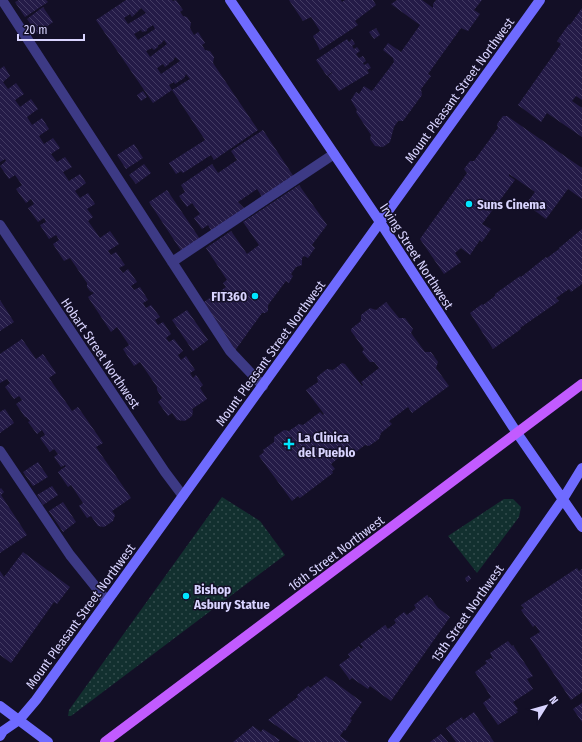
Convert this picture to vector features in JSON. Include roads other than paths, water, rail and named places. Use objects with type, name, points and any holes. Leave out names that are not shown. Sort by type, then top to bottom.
[{"type":"main road","name":"16th Street Northwest","points":[[105,742],[582,384]]},
{"type":"street","points":[[2,0],[230,351],[263,386]]},
{"type":"street","name":"Irving Street Northwest","points":[[230,0],[380,222],[517,433],[564,498],[582,527]]},
{"type":"street","name":"Mount Pleasant Street Northwest","points":[[0,736],[3,731],[19,720],[36,700],[540,0]]},
{"type":"street","points":[[172,262],[334,154]]},
{"type":"street","name":"Hobart Street Northwest","points":[[0,225],[165,472],[183,496]]},
{"type":"street","points":[[0,451],[70,555],[107,600]]},
{"type":"street","name":"15th Street Northwest","points":[[393,742],[564,498],[582,468]]},
{"type":"street","points":[[0,706],[48,742]]},
{"type":"place","name":"Suns Cinema","points":[[469,204]]},
{"type":"place","name":"FIT360","points":[[255,296]]},
{"type":"place","name":"La Clinica del Pueblo","points":[[289,444]]},
{"type":"place","name":"Bishop Asbury Statue","points":[[186,596]]}]
